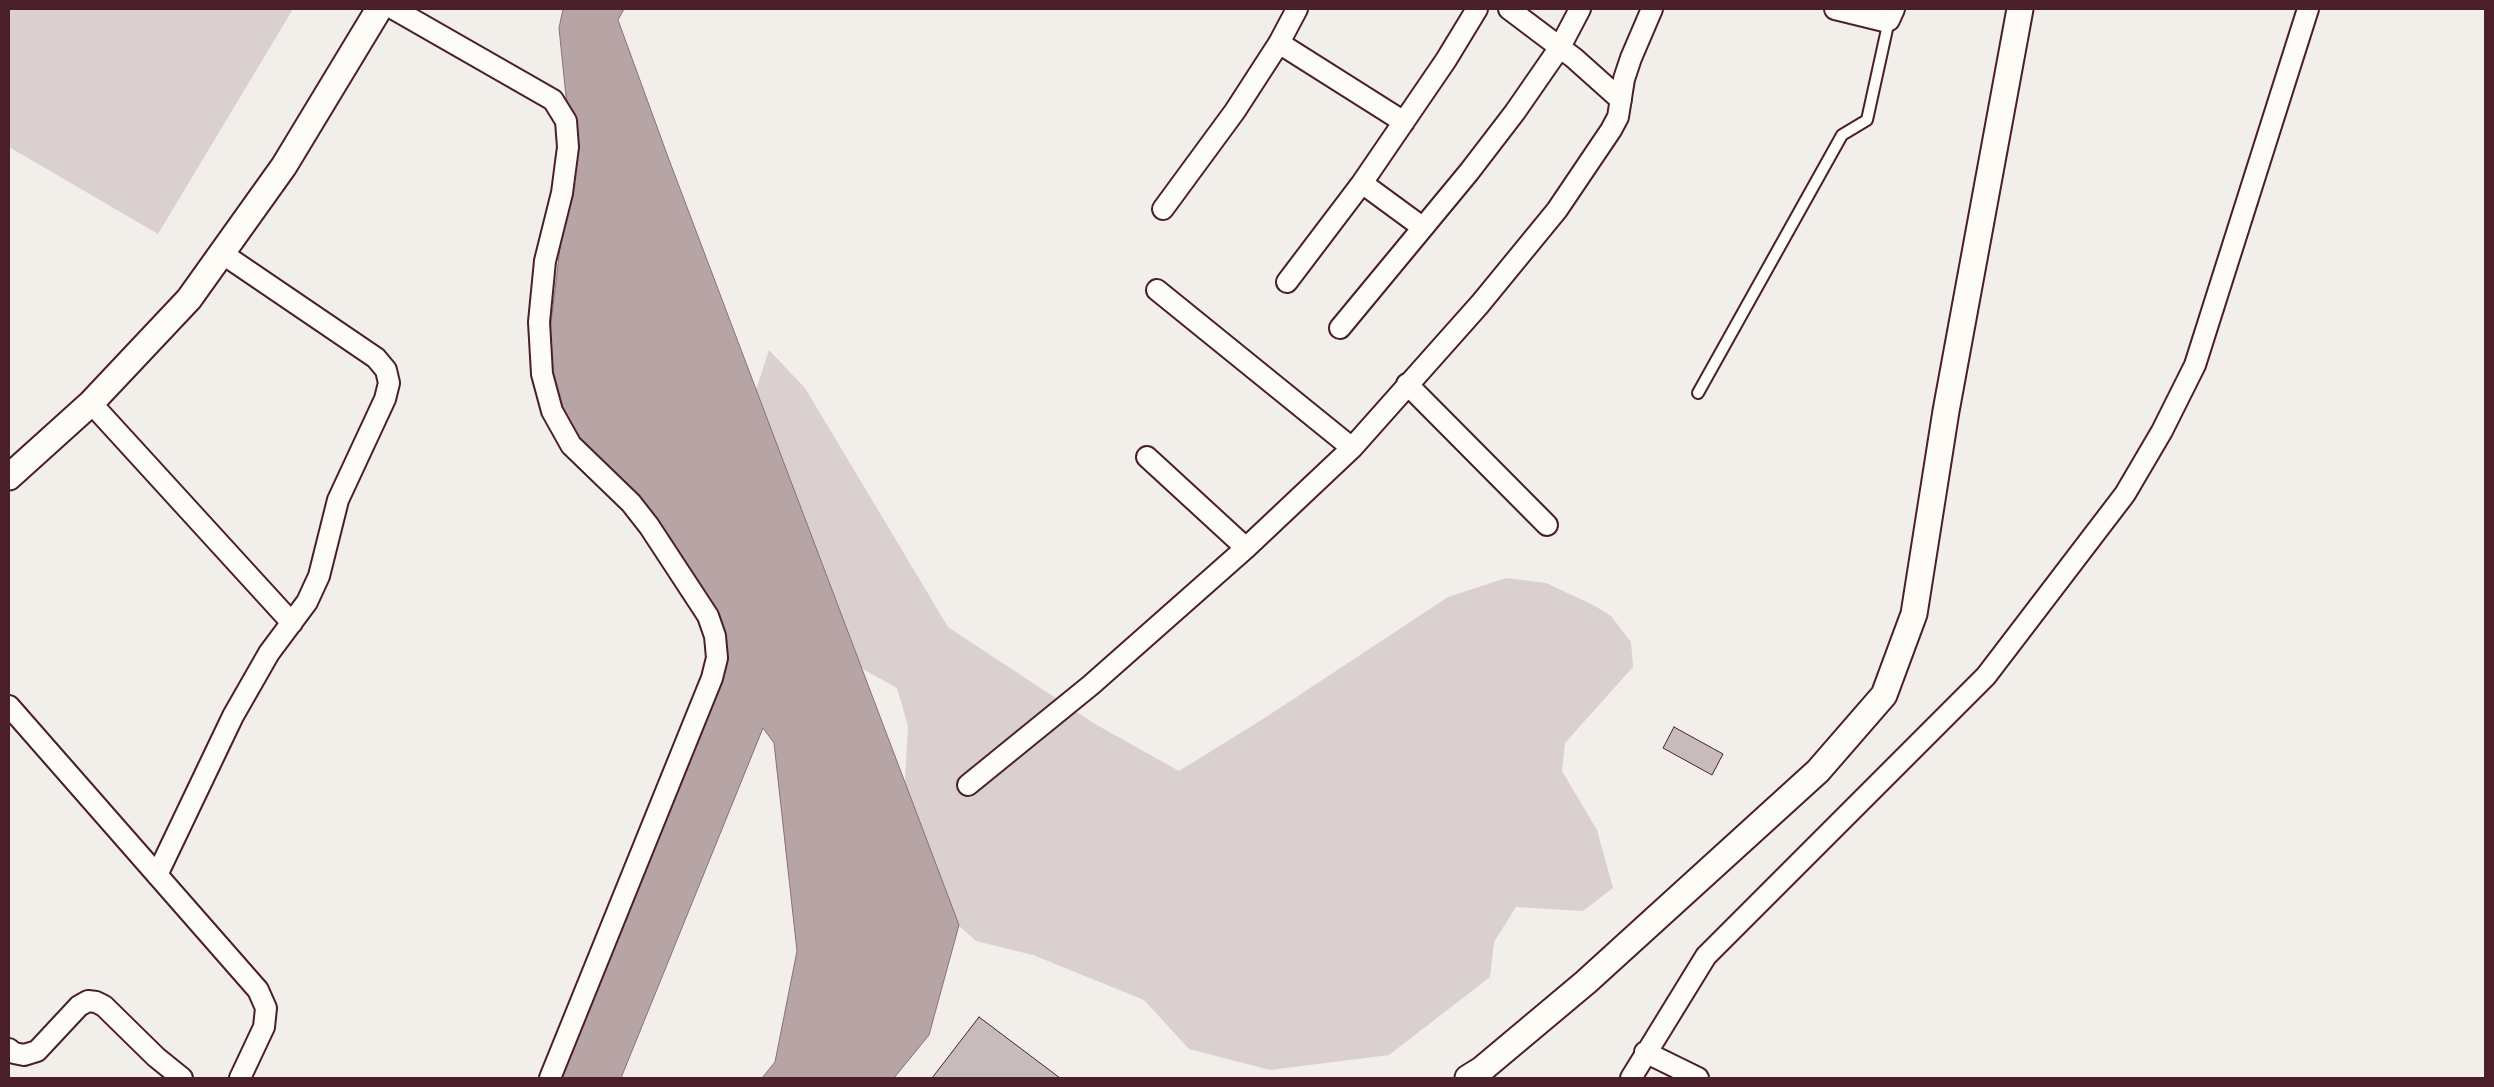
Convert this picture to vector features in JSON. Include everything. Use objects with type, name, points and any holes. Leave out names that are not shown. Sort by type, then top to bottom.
[{"type":"street","points":[[9,477],[90,403],[189,298],[223,254],[284,166],[379,9]]},
{"type":"street","points":[[394,9],[553,100],[566,121],[568,148],[562,192],[545,261],[540,322],[542,374],[552,411],[571,445],[631,503],[649,526],[708,616],[715,636],[717,658],[712,678],[550,1078]]},
{"type":"street","points":[[1163,209],[1235,111],[1279,43],[1297,9]]},
{"type":"street","points":[[1287,282],[1362,183],[1477,9]]},
{"type":"street","points":[[1508,9],[1560,47],[1620,100]]},
{"type":"street","points":[[1340,328],[1486,150],[1560,47],[1580,9]]},
{"type":"street","points":[[968,785],[1091,685],[1246,548],[1352,448],[1480,304],[1557,210],[1611,130],[1618,117],[1620,100],[1631,58],[1652,9]]},
{"type":"street","points":[[1835,9],[1878,20],[1891,14]]},
{"type":"street","points":[[1468,1078],[1481,1070],[1586,982],[1818,771],[1884,695],[1914,614],[1946,411],[2020,9]]},
{"type":"street","points":[[1631,1078],[1645,1052],[1706,956],[1986,676],[2125,494],[2162,431],[2195,365],[2308,9]]},
{"type":"street","points":[[1279,43],[1404,122]]},
{"type":"street","points":[[1362,183],[1422,227]]},
{"type":"street","points":[[158,875],[233,716],[269,653],[307,602],[319,576],[338,500],[385,399],[389,383],[386,370],[376,358],[223,254]]},
{"type":"street","points":[[1157,290],[1352,448]]},
{"type":"street","points":[[1407,384],[1547,524]]},
{"type":"street","points":[[90,403],[292,623]]},
{"type":"street","points":[[1147,457],[1246,548]]},
{"type":"street","points":[[9,706],[258,990],[266,1008],[264,1027],[240,1078]]},
{"type":"street","points":[[9,1050],[24,1055],[37,1050],[80,1006],[88,1001],[96,1002],[104,1006],[156,1057],[182,1078]]},
{"type":"street","points":[[1645,1052],[1698,1078]]},
{"type":"lane","points":[[1698,393],[1842,135],[1866,120],[1891,14]]},
{"type":"shaded area","points":[[9,9],[293,9],[158,234],[9,147]]},
{"type":"shaded area","points":[[563,9],[624,9],[618,20],[668,157],[959,925],[929,1035],[894,1078],[762,1078],[775,1062],[797,951],[774,743],[763,728],[621,1078],[555,1078],[726,659],[645,523],[555,427],[549,340],[564,214],[570,135],[559,28]]},
{"type":"shaded area","points":[[769,350],[805,388],[948,627],[1095,724],[1179,771],[1263,719],[1448,597],[1506,578],[1546,583],[1595,606],[1611,616],[1631,642],[1633,667],[1565,743],[1562,771],[1597,830],[1613,888],[1583,911],[1516,907],[1494,942],[1490,977],[1389,1055],[1270,1070],[1189,1049],[1144,1000],[1033,955],[976,941],[930,900],[903,814],[908,726],[897,688],[834,653],[750,408]]},
{"type":"building","points":[[1674,727],[1723,754],[1712,775],[1663,748]]},
{"type":"building","points":[[979,1017],[1060,1078],[932,1078]]}]
